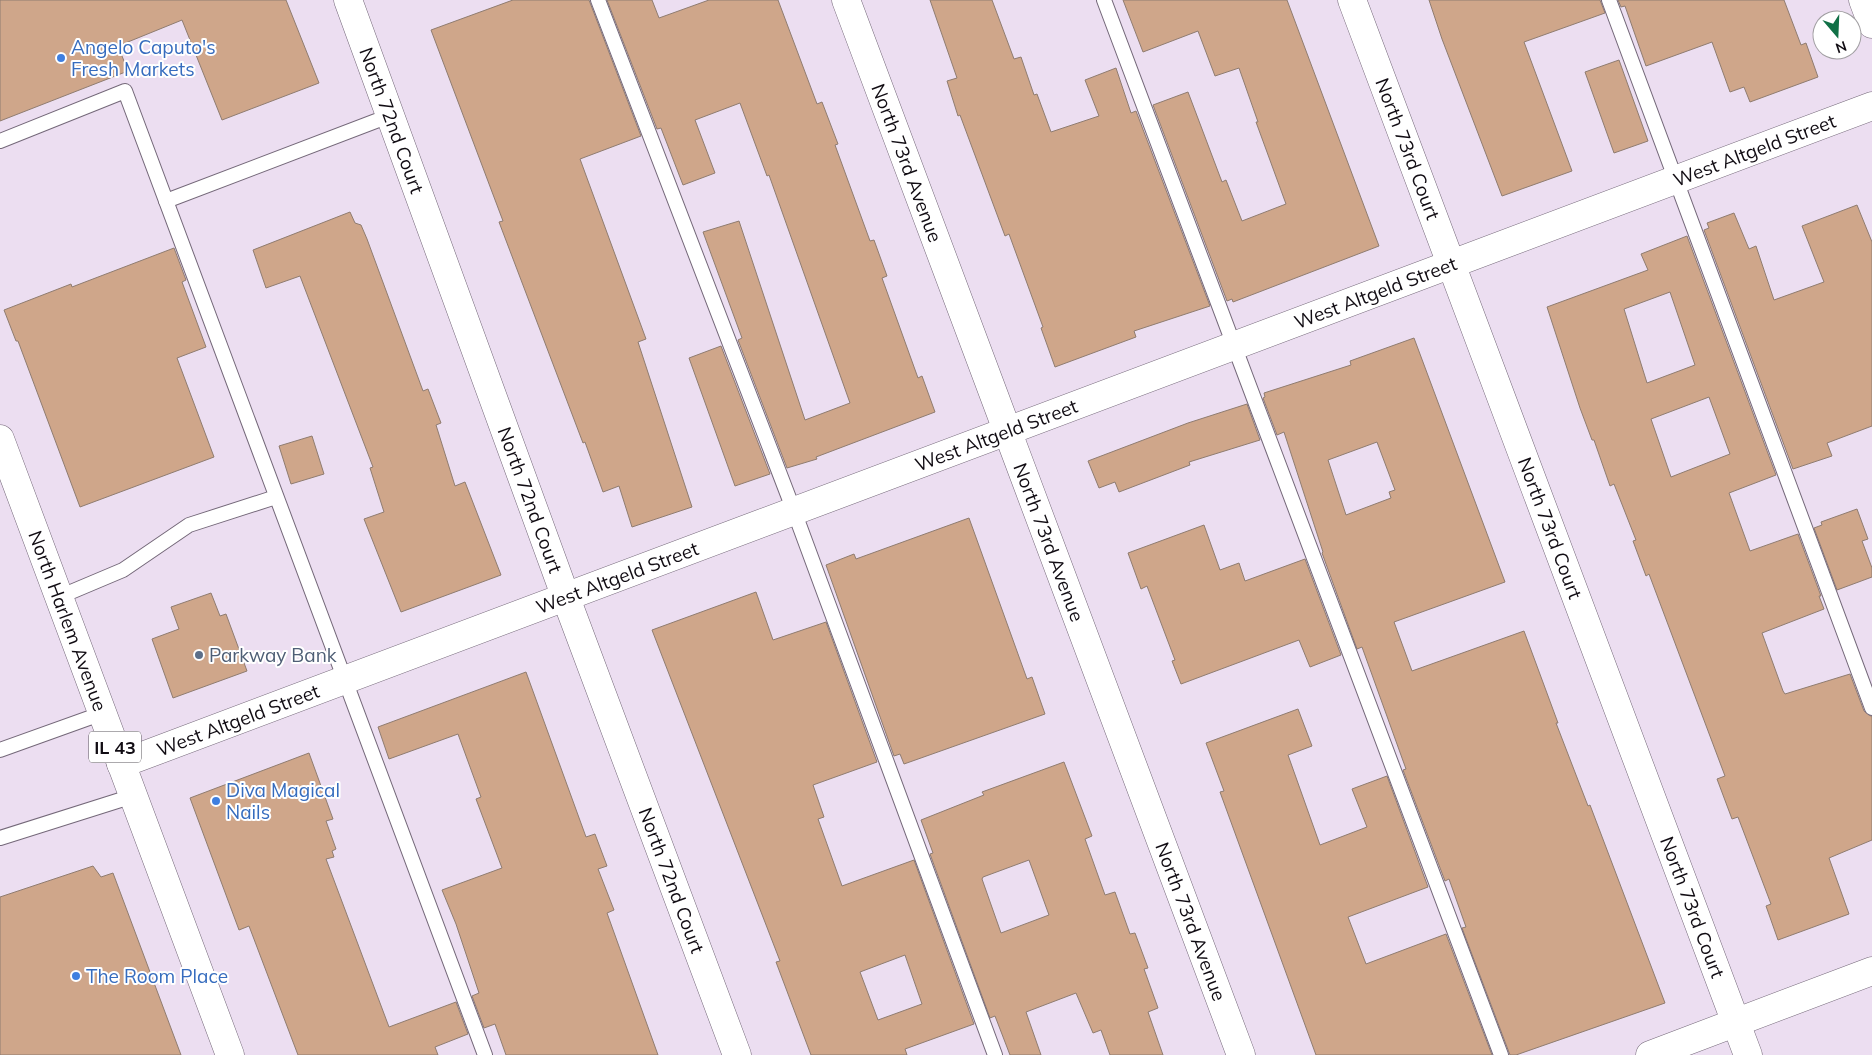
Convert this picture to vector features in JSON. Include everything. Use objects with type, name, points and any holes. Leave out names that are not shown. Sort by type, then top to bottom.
[{"type":"street","name":"North 72nd Court","points":[[348,0],[566,598],[737,1055]]},
{"type":"street","name":"North 73rd Avenue","points":[[846,0],[1241,1055]]},
{"type":"street","name":"North 73rd Court","points":[[1352,0],[1748,1055]]},
{"type":"street","points":[[1863,0],[1872,24]]},
{"type":"street","name":"West Altgeld Street","points":[[121,764],[1872,106]]},
{"type":"street","name":"North Harlem Avenue","points":[[0,439],[230,1055]]},
{"type":"street","points":[[1650,1055],[1872,971]]},
{"type":"lane","points":[[598,0],[794,511],[995,1055]]},
{"type":"lane","points":[[1104,0],[1501,1055]]},
{"type":"lane","points":[[1608,0],[1872,708]]},
{"type":"lane","points":[[0,140],[125,91],[485,1055]]},
{"type":"lane","points":[[166,201],[389,116]]},
{"type":"lane","points":[[59,597],[123,570],[189,525],[276,496]]},
{"type":"lane","points":[[0,750],[103,713]]},
{"type":"lane","points":[[0,838],[133,796]]},
{"type":"building","name":"Angelo Caputo's Fresh Markets","points":[[0,0],[286,0],[319,83],[222,120],[182,20],[118,46],[128,71],[0,121]]},
{"type":"building","points":[[513,0],[589,0],[641,136],[580,159],[646,339],[638,342],[692,507],[632,527],[619,486],[603,492],[585,442],[583,443],[499,222],[503,221],[431,30]]},
{"type":"building","points":[[607,0],[652,0],[659,18],[709,0],[778,0],[817,104],[822,102],[838,144],[835,145],[870,241],[874,240],[887,276],[882,278],[918,378],[922,376],[935,412],[816,457],[817,459],[787,468],[738,340],[742,338],[703,232],[739,221],[805,420],[850,403],[769,175],[767,176],[740,103],[695,120],[715,173],[683,185],[661,128],[657,129]]},
{"type":"building","points":[[930,0],[992,0],[1014,59],[1021,57],[1034,95],[1037,94],[1051,132],[1099,116],[1085,80],[1116,68],[1131,113],[1136,111],[1210,306],[1134,331],[1136,337],[1055,367],[1041,328],[1043,327],[1009,234],[1005,236],[960,115],[958,116],[947,81],[957,78]]},
{"type":"building","points":[[1123,0],[1287,0],[1379,246],[1233,302],[1232,299],[1227,301],[1153,105],[1188,92],[1222,182],[1226,180],[1242,221],[1286,204],[1256,122],[1258,122],[1239,68],[1215,76],[1198,31],[1143,52]]},
{"type":"building","points":[[1429,0],[1600,0],[1605,13],[1524,42],[1572,171],[1502,196]]},
{"type":"building","points":[[1618,0],[1784,0],[1801,45],[1806,43],[1818,77],[1750,102],[1744,87],[1730,92],[1712,42],[1646,66],[1625,6],[1621,7]]},
{"type":"building","points":[[1619,60],[1648,141],[1614,153],[1585,72]]},
{"type":"building","points":[[1857,205],[1872,242],[1872,426],[1827,443],[1832,456],[1793,469],[1704,230],[1709,228],[1707,223],[1734,213],[1749,249],[1756,246],[1774,300],[1824,282],[1802,226]]},
{"type":"building","points":[[350,212],[355,223],[361,225],[367,239],[423,391],[428,389],[441,423],[436,425],[455,486],[465,482],[501,575],[401,612],[364,519],[384,512],[370,468],[373,467],[300,276],[266,288],[253,250]]},
{"type":"building","points":[[1687,236],[1776,475],[1729,493],[1750,551],[1798,534],[1821,596],[1819,596],[1824,609],[1762,633],[1783,691],[1785,694],[1850,674],[1864,711],[1872,717],[1872,840],[1829,858],[1849,914],[1778,940],[1766,906],[1771,904],[1738,817],[1732,819],[1717,779],[1725,776],[1649,574],[1646,576],[1633,541],[1636,540],[1614,484],[1610,486],[1594,440],[1592,440],[1547,307],[1648,270],[1641,254]],"holes":[[[1670,292],[1695,365],[1647,383],[1624,309]],[[1709,397],[1730,454],[1671,477],[1651,419]]]},
{"type":"building","points":[[174,248],[186,280],[182,282],[206,347],[177,358],[214,457],[80,507],[18,341],[16,341],[4,310],[71,284],[72,287]]},
{"type":"building","points":[[1414,338],[1505,582],[1394,622],[1412,671],[1524,631],[1558,723],[1556,723],[1588,806],[1590,805],[1665,1003],[1516,1055],[1510,1055],[1462,928],[1466,927],[1449,879],[1445,881],[1403,770],[1406,769],[1362,647],[1357,649],[1322,553],[1284,432],[1277,435],[1263,398],[1265,397],[1264,393],[1351,365],[1350,361]],"holes":[[[1377,442],[1395,490],[1389,492],[1391,498],[1346,515],[1328,460]]]},
{"type":"building","points":[[721,346],[770,474],[735,486],[689,358]]},
{"type":"building","points":[[1247,404],[1260,440],[1189,462],[1190,465],[1119,492],[1115,482],[1099,488],[1088,461],[1188,423]]},
{"type":"building","points":[[312,436],[324,474],[291,484],[279,446]]},
{"type":"building","points":[[1857,509],[1868,539],[1862,541],[1872,568],[1872,577],[1837,590],[1814,528],[1822,525],[1821,522]]},
{"type":"building","points":[[969,518],[1027,679],[1032,677],[1045,714],[904,764],[900,754],[894,756],[826,565],[854,554],[856,559]]},
{"type":"building","points":[[1204,525],[1220,570],[1239,563],[1245,581],[1305,559],[1341,655],[1310,667],[1299,640],[1181,684],[1172,661],[1175,660],[1147,586],[1141,589],[1128,553]]},
{"type":"building","points":[[756,592],[773,640],[826,622],[877,762],[813,785],[824,817],[818,819],[842,886],[914,860],[974,1024],[905,1049],[907,1055],[811,1055],[776,962],[780,961],[652,630]],"holes":[[[905,955],[922,1004],[878,1020],[860,972]]]},
{"type":"building","name":"Parkway Bank","points":[[211,593],[220,616],[226,614],[247,671],[173,698],[152,639],[179,629],[171,607]]},
{"type":"building","points":[[526,672],[586,837],[595,834],[607,866],[598,869],[614,910],[607,913],[658,1055],[506,1055],[495,1024],[484,1028],[472,996],[479,993],[456,924],[442,890],[502,868],[476,799],[481,797],[458,734],[389,759],[378,727]]},
{"type":"building","points":[[1298,709],[1312,746],[1288,755],[1320,845],[1367,827],[1352,789],[1387,776],[1428,887],[1348,917],[1366,964],[1446,934],[1492,1055],[1316,1055],[1220,792],[1224,791],[1206,743]]},
{"type":"building","points":[[309,753],[333,819],[326,821],[336,849],[332,851],[334,857],[326,859],[389,1027],[456,1002],[468,1034],[435,1047],[438,1055],[298,1055],[249,926],[239,930],[190,798]]},
{"type":"building","points":[[1064,762],[1092,836],[1085,839],[1105,895],[1115,892],[1130,934],[1135,933],[1148,968],[1144,969],[1158,1008],[1148,1012],[1163,1055],[1110,1055],[1101,1030],[1093,1033],[1076,993],[1026,1012],[1041,1055],[1010,1055],[995,1016],[990,1018],[930,854],[933,853],[921,820],[984,795],[982,792]],"holes":[[[1029,860],[1049,915],[1001,933],[982,879],[983,877]]]},
{"type":"building","name":"The Room Place","points":[[93,866],[101,877],[113,873],[181,1055],[0,1055],[0,897]]},
{"type":"place","name":"Angelo Caputo's Fresh Markets","points":[[61,58]]},
{"type":"place","name":"Parkway Bank","points":[[199,655]]},
{"type":"place","name":"Diva Magical Nails","points":[[216,801]]},
{"type":"place","name":"The Room Place","points":[[76,976]]}]
